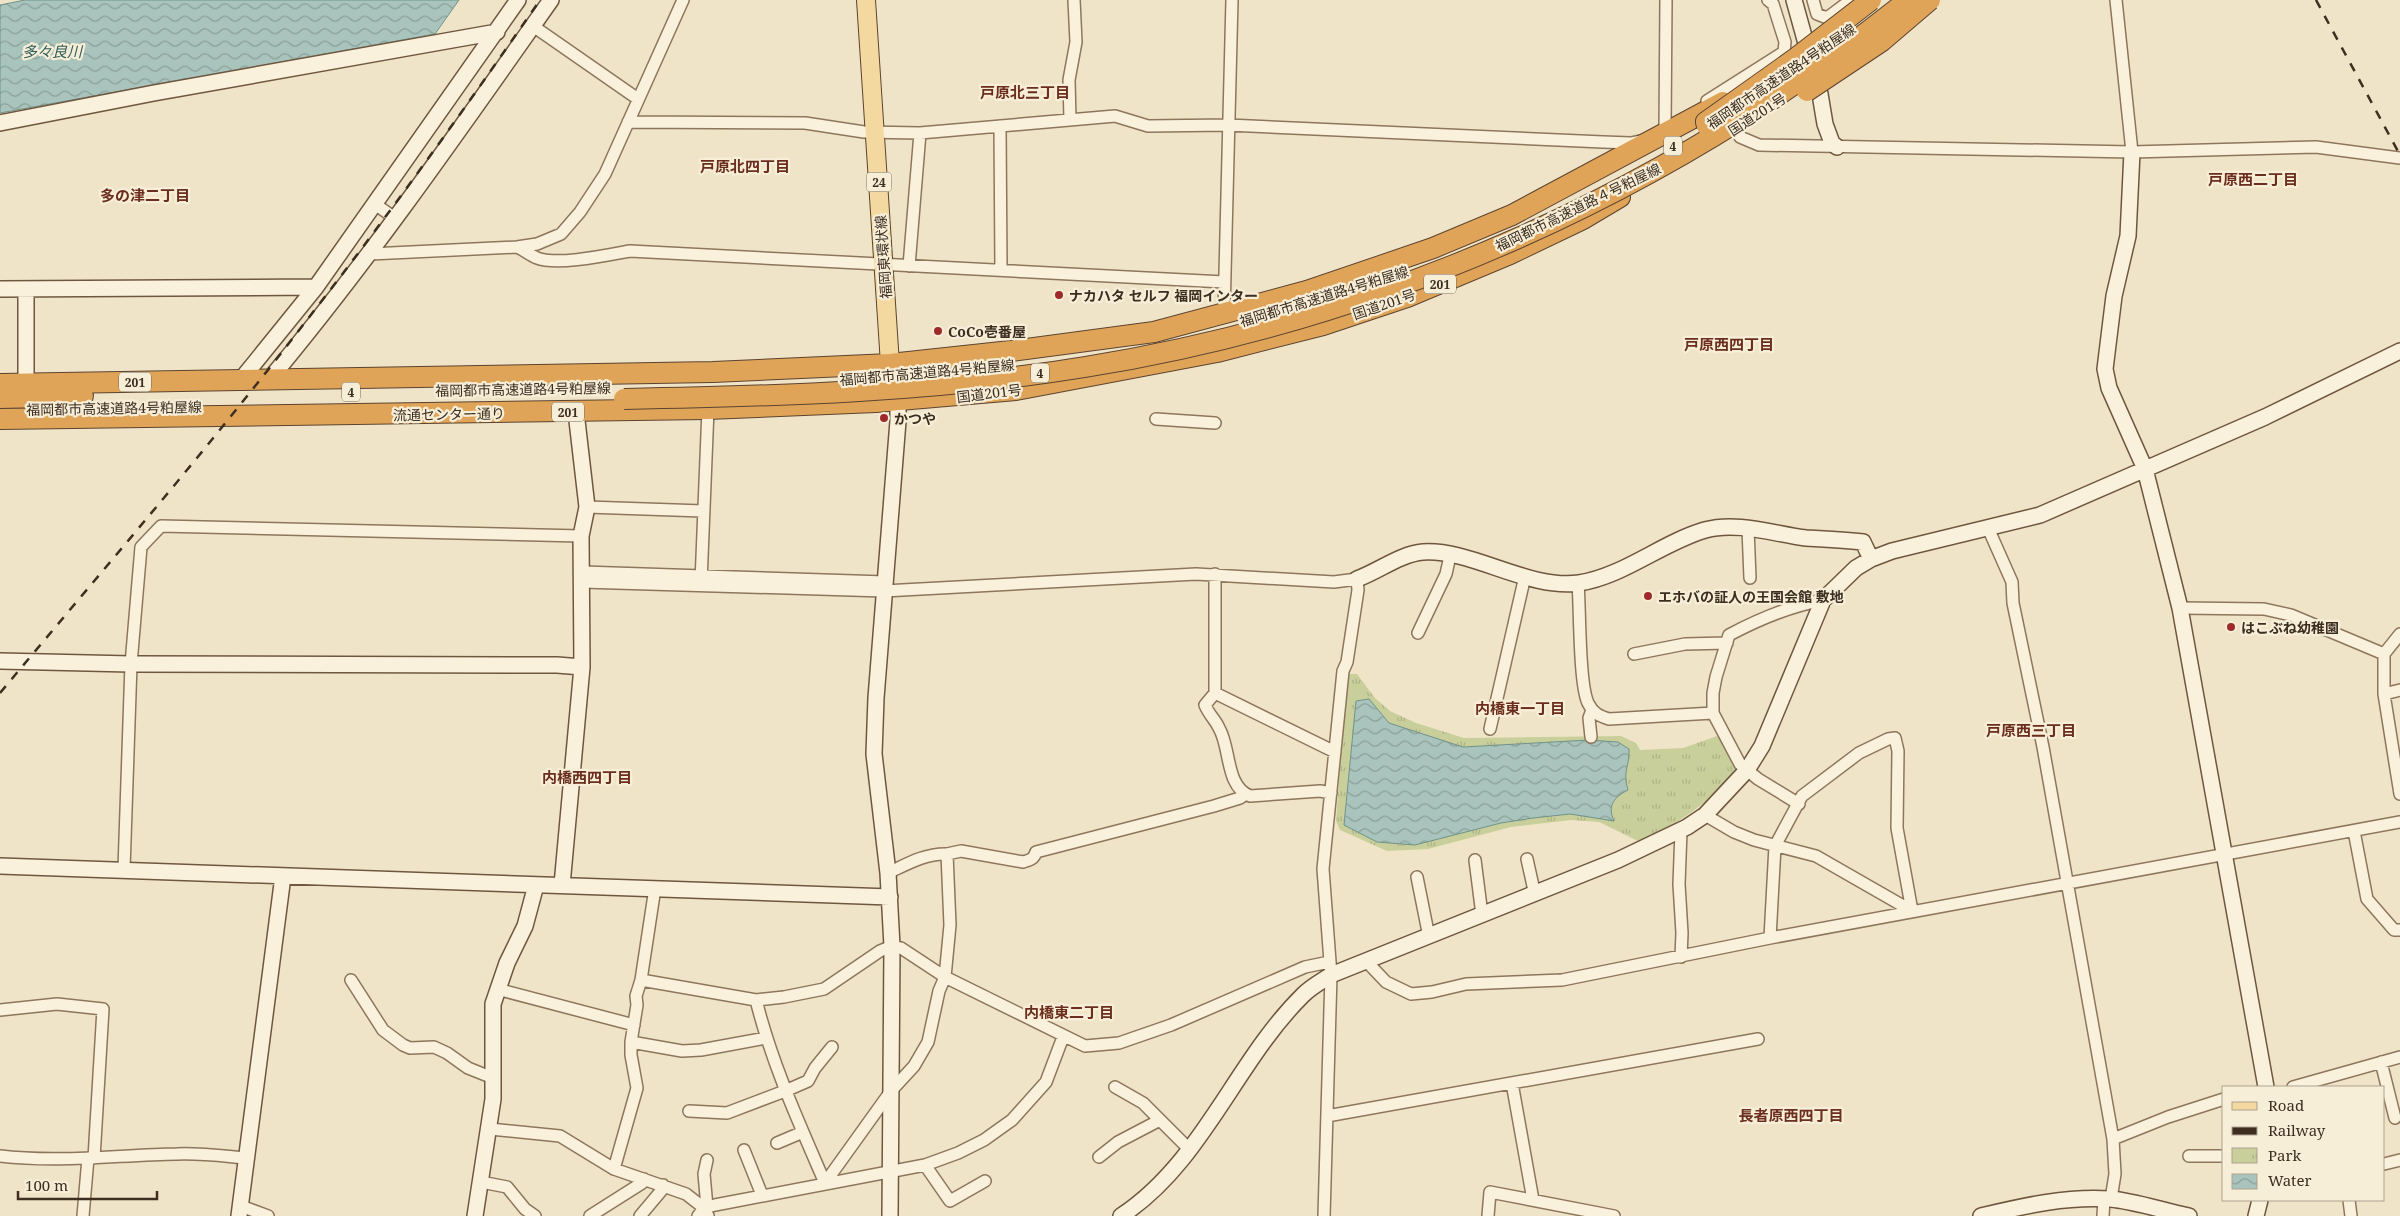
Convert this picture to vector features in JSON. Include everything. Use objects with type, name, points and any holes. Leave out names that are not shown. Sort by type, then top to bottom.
[{"type":"highway","name":"国道201号","points":[[890,364],[1011,351],[1154,332],[1306,291],[1395,262],[1512,215],[1723,102],[1860,0]]},
{"type":"highway","points":[[1707,126],[1706,122],[1796,58],[1872,0]]},
{"type":"highway","name":"福岡都市高速道路4号粕屋線","points":[[0,398],[136,401],[625,393],[942,373],[1085,355],[1226,326],[1312,302],[1438,260],[1516,227],[1573,199],[1707,126],[1802,64],[1889,0]]},
{"type":"highway","name":"福岡都市高速道路４号粕屋線","points":[[1443,271],[1582,209],[1671,161],[1797,83],[1863,36],[1908,0]]},
{"type":"highway","name":"国道201号","points":[[898,401],[1016,390],[1147,367],[1323,326],[1407,297],[1510,254],[1583,219],[1730,132],[1863,43],[1917,0]]},
{"type":"highway","points":[[1671,161],[1741,131],[1832,75],[1882,41],[1930,0]]},
{"type":"highway","name":"福岡都市高速道路4号粕屋線","points":[[625,393],[710,398],[891,389],[1082,368],[1154,355],[1272,326],[1443,271]]},
{"type":"highway","name":"201","points":[[0,384],[713,372],[890,364]]},
{"type":"highway","name":"福岡都市高速道路4号粕屋線","points":[[0,410],[136,401]]},
{"type":"highway","name":"流通センター通り","points":[[0,420],[576,412],[708,409],[898,401]]},
{"type":"main road","name":"福岡東環状線","points":[[866,0],[890,364]]},
{"type":"street","points":[[240,381],[316,287],[518,0]]},
{"type":"street","points":[[270,380],[333,304],[396,219],[551,0]]},
{"type":"street","points":[[370,254],[517,247],[537,244],[561,234],[571,223],[605,174],[683,0]]},
{"type":"street","points":[[1070,120],[1069,80],[1076,42],[1074,0]]},
{"type":"street","points":[[1224,312],[1232,0]]},
{"type":"street","points":[[1665,129],[1666,0]]},
{"type":"street","points":[[628,122],[805,123],[876,132],[920,133],[1115,116],[1148,126],[1228,126],[1632,143],[1644,140],[1665,129],[1784,52],[1785,42],[1773,4],[1768,0]]},
{"type":"street","points":[[1794,0],[1815,76],[1829,138],[1837,147]]},
{"type":"street","points":[[1813,0],[1818,14],[1827,18],[1851,0]]},
{"type":"street","points":[[2116,0],[2132,152],[2128,236],[2114,296],[2105,369],[2109,388],[2145,469],[2180,608],[2266,1086]]},
{"type":"street","points":[[533,26],[638,99]]},
{"type":"street","points":[[0,123],[154,93],[497,32]]},
{"type":"street","points":[[1000,126],[1001,269]]},
{"type":"street","points":[[909,266],[920,133]]},
{"type":"street","points":[[1740,137],[1759,145],[2132,152],[2316,148],[2400,158]]},
{"type":"street","points":[[375,204],[396,219]]},
{"type":"street","points":[[517,247],[538,259],[553,261],[592,258],[630,251],[1224,282]]},
{"type":"street","points":[[0,289],[316,287]]},
{"type":"street","points":[[26,289],[26,383]]},
{"type":"street","points":[[641,980],[756,1000],[824,989],[880,951],[892,946],[901,948],[945,977],[1063,1037],[1085,1046],[1119,1043],[1171,1025],[1305,967],[1330,968],[1367,962],[1618,860],[1681,830],[1704,815],[1747,770],[1762,746],[1823,600],[1839,582],[1871,558],[1910,546],[2040,515],[2266,418],[2400,351]]},
{"type":"street","points":[[890,364],[898,401],[874,754],[888,873],[892,946],[890,1216]]},
{"type":"street","points":[[701,581],[708,409]]},
{"type":"street","points":[[562,885],[582,667],[583,577],[581,536],[586,507],[576,412]]},
{"type":"street","points":[[1156,419],[1215,423]]},
{"type":"street","points":[[586,507],[703,511]]},
{"type":"street","points":[[124,869],[131,664],[141,547],[161,526],[581,536]]},
{"type":"street","points":[[583,577],[885,586],[1215,574],[1334,582],[1357,579],[1407,556],[1422,552],[1450,556],[1551,582],[1578,583],[1607,574],[1684,537],[1707,530],[1735,527],[1863,542],[1871,558]]},
{"type":"street","points":[[1988,528],[2012,582],[2013,603],[2043,747],[2113,1139],[2115,1174],[2103,1216]]},
{"type":"street","points":[[1748,529],[1750,578]]},
{"type":"street","points":[[1418,633],[1446,574],[1450,556]]},
{"type":"street","points":[[1215,574],[1215,693],[1206,705],[1209,715],[1219,727],[1224,739],[1226,753],[1238,786],[1250,796],[1320,791],[1332,793]]},
{"type":"street","points":[[1490,729],[1525,576]]},
{"type":"street","points":[[1324,1216],[1328,1116],[1330,968],[1323,869],[1343,671],[1347,662],[1358,590],[1357,579]]},
{"type":"street","points":[[1578,583],[1584,690],[1592,710],[1600,716],[1609,719],[1713,713]]},
{"type":"street","points":[[1799,804],[1740,764],[1713,713],[1713,693],[1729,636],[1750,624],[1799,604],[1823,600]]},
{"type":"street","points":[[2180,608],[2264,609],[2290,615],[2384,654]]},
{"type":"street","points":[[2400,634],[2384,654],[2384,694],[2400,793]]},
{"type":"street","points":[[1634,654],[1685,644],[1727,643]]},
{"type":"street","points":[[0,661],[131,664],[547,665],[582,667]]},
{"type":"street","points":[[2384,694],[2400,690]]},
{"type":"street","points":[[1215,693],[1335,752]]},
{"type":"street","points":[[1591,737],[1590,718],[1592,710]]},
{"type":"street","points":[[1770,938],[1776,846],[1802,796],[1859,754],[1888,739],[1896,738],[1898,751],[1897,828],[1912,911]]},
{"type":"street","points":[[888,873],[915,860],[961,851],[1023,862],[1034,857],[1036,852],[1214,806],[1240,798],[1246,794]]},
{"type":"street","points":[[1704,815],[1734,832],[1776,846],[1816,856],[1912,911]]},
{"type":"street","points":[[1367,962],[1386,982],[1411,994],[1432,992],[1466,984],[1562,980],[1912,911],[2225,856],[2400,822]]},
{"type":"street","points":[[1681,830],[1679,884],[1682,933],[1681,957]]},
{"type":"street","points":[[2354,831],[2370,904],[2394,930],[2400,930]]},
{"type":"street","points":[[825,1183],[891,1091],[914,1066],[928,1042],[939,991],[945,977],[950,925],[947,854]]},
{"type":"street","points":[[1527,859],[1535,894]]},
{"type":"street","points":[[1475,860],[1482,915]]},
{"type":"street","points":[[0,866],[890,897]]},
{"type":"street","points":[[268,1216],[240,1211],[283,876]]},
{"type":"street","points":[[1417,878],[1429,937]]},
{"type":"street","points":[[475,1216],[490,1129],[493,1078],[491,1029],[493,1004],[525,926],[536,885]]},
{"type":"street","points":[[614,1169],[637,1088],[631,1055],[631,1042],[636,996],[641,980],[655,888]]},
{"type":"street","points":[[1121,1216],[1151,1192],[1176,1167],[1289,1010],[1330,968]]},
{"type":"street","points":[[351,980],[384,1030],[403,1045],[410,1048],[434,1048],[447,1053],[468,1068],[493,1078]]},
{"type":"street","points":[[498,989],[634,1025]]},
{"type":"street","points":[[756,1000],[766,1038],[785,1091],[825,1183]]},
{"type":"street","points":[[0,1010],[56,1004],[103,1009],[91,1158],[83,1216]]},
{"type":"street","points":[[704,1212],[762,1195],[925,1165],[964,1150],[984,1140],[1012,1120],[1046,1082],[1063,1037]]},
{"type":"street","points":[[631,1042],[682,1051],[701,1050],[766,1038]]},
{"type":"street","points":[[1328,1116],[1758,1038]]},
{"type":"street","points":[[689,1111],[727,1113],[808,1081],[815,1068],[832,1047]]},
{"type":"street","points":[[2302,1086],[2328,1083],[2381,1062],[2400,1057]]},
{"type":"street","points":[[2381,1062],[2395,1118]]},
{"type":"street","points":[[1512,1083],[1533,1200]]},
{"type":"street","points":[[1115,1087],[1143,1103],[1189,1149]]},
{"type":"street","points":[[2113,1139],[2168,1117],[2222,1100]]},
{"type":"street","points":[[1100,1157],[1118,1142],[1160,1120]]},
{"type":"street","points":[[490,1129],[560,1136],[614,1169],[686,1194],[704,1212]]},
{"type":"street","points":[[776,1143],[803,1132]]},
{"type":"street","points":[[744,1150],[762,1195]]},
{"type":"street","points":[[0,1156],[18,1158],[91,1158],[178,1154],[246,1158]]},
{"type":"street","points":[[2189,1156],[2222,1156]]},
{"type":"street","points":[[704,1212],[704,1174],[707,1160]]},
{"type":"street","points":[[2385,1164],[2400,1160]]},
{"type":"street","points":[[925,1165],[950,1201],[985,1181]]},
{"type":"street","points":[[590,1216],[642,1183],[644,1179]]},
{"type":"street","points":[[481,1182],[506,1186],[525,1209],[535,1216]]},
{"type":"street","points":[[640,1216],[661,1191],[663,1185]]},
{"type":"street","points":[[1488,1216],[1490,1192],[1614,1216]]},
{"type":"street","points":[[1981,1216],[2052,1200],[2108,1199],[2188,1216]]},
{"type":"street","points":[[2256,1216],[2260,1201]]},
{"type":"street","points":[[2348,1201],[2351,1216]]},
{"type":"green space","points":[[1347,674],[1357,674],[1375,698],[1390,711],[1416,723],[1464,738],[1621,736],[1636,743],[1640,750],[1683,748],[1720,735],[1736,766],[1729,778],[1708,800],[1642,843],[1599,822],[1571,820],[1511,827],[1428,849],[1387,851],[1340,830],[1336,821]]},
{"type":"water","name":"多々良川","points":[[25,0],[459,0],[435,34],[0,113],[0,5]]},
{"type":"water","points":[[1369,699],[1389,723],[1463,747],[1589,740],[1618,742],[1629,749],[1626,773],[1628,790],[1613,802],[1611,811],[1614,821],[1570,814],[1501,823],[1415,845],[1377,842],[1344,825],[1356,701]]},
{"type":"railway","points":[[0,693],[191,465],[303,325],[424,164],[540,0]]},
{"type":"railway","points":[[2316,0],[2400,155]]},
{"type":"place","name":"ナカハタ セルフ 福岡インター","points":[[1059,295]]},
{"type":"place","name":"CoCo壱番屋","points":[[938,331]]},
{"type":"place","name":"かつや","points":[[884,418]]},
{"type":"place","name":"エホバの証人の王国会館 敷地","points":[[1648,596]]},
{"type":"place","name":"はこぶね幼稚園","points":[[2231,627]]},
{"type":"district","name":"戸原北三丁目","points":[[1025,92]]},
{"type":"district","name":"戸原北四丁目","points":[[745,166]]},
{"type":"district","name":"戸原西二丁目","points":[[2253,179]]},
{"type":"district","name":"多の津二丁目","points":[[145,195]]},
{"type":"district","name":"戸原西四丁目","points":[[1729,344]]},
{"type":"district","name":"内橋東一丁目","points":[[1520,708]]},
{"type":"district","name":"戸原西三丁目","points":[[2031,730]]},
{"type":"district","name":"内橋西四丁目","points":[[587,777]]},
{"type":"district","name":"内橋東二丁目","points":[[1069,1012]]},
{"type":"district","name":"長者原西四丁目","points":[[1791,1115]]}]
